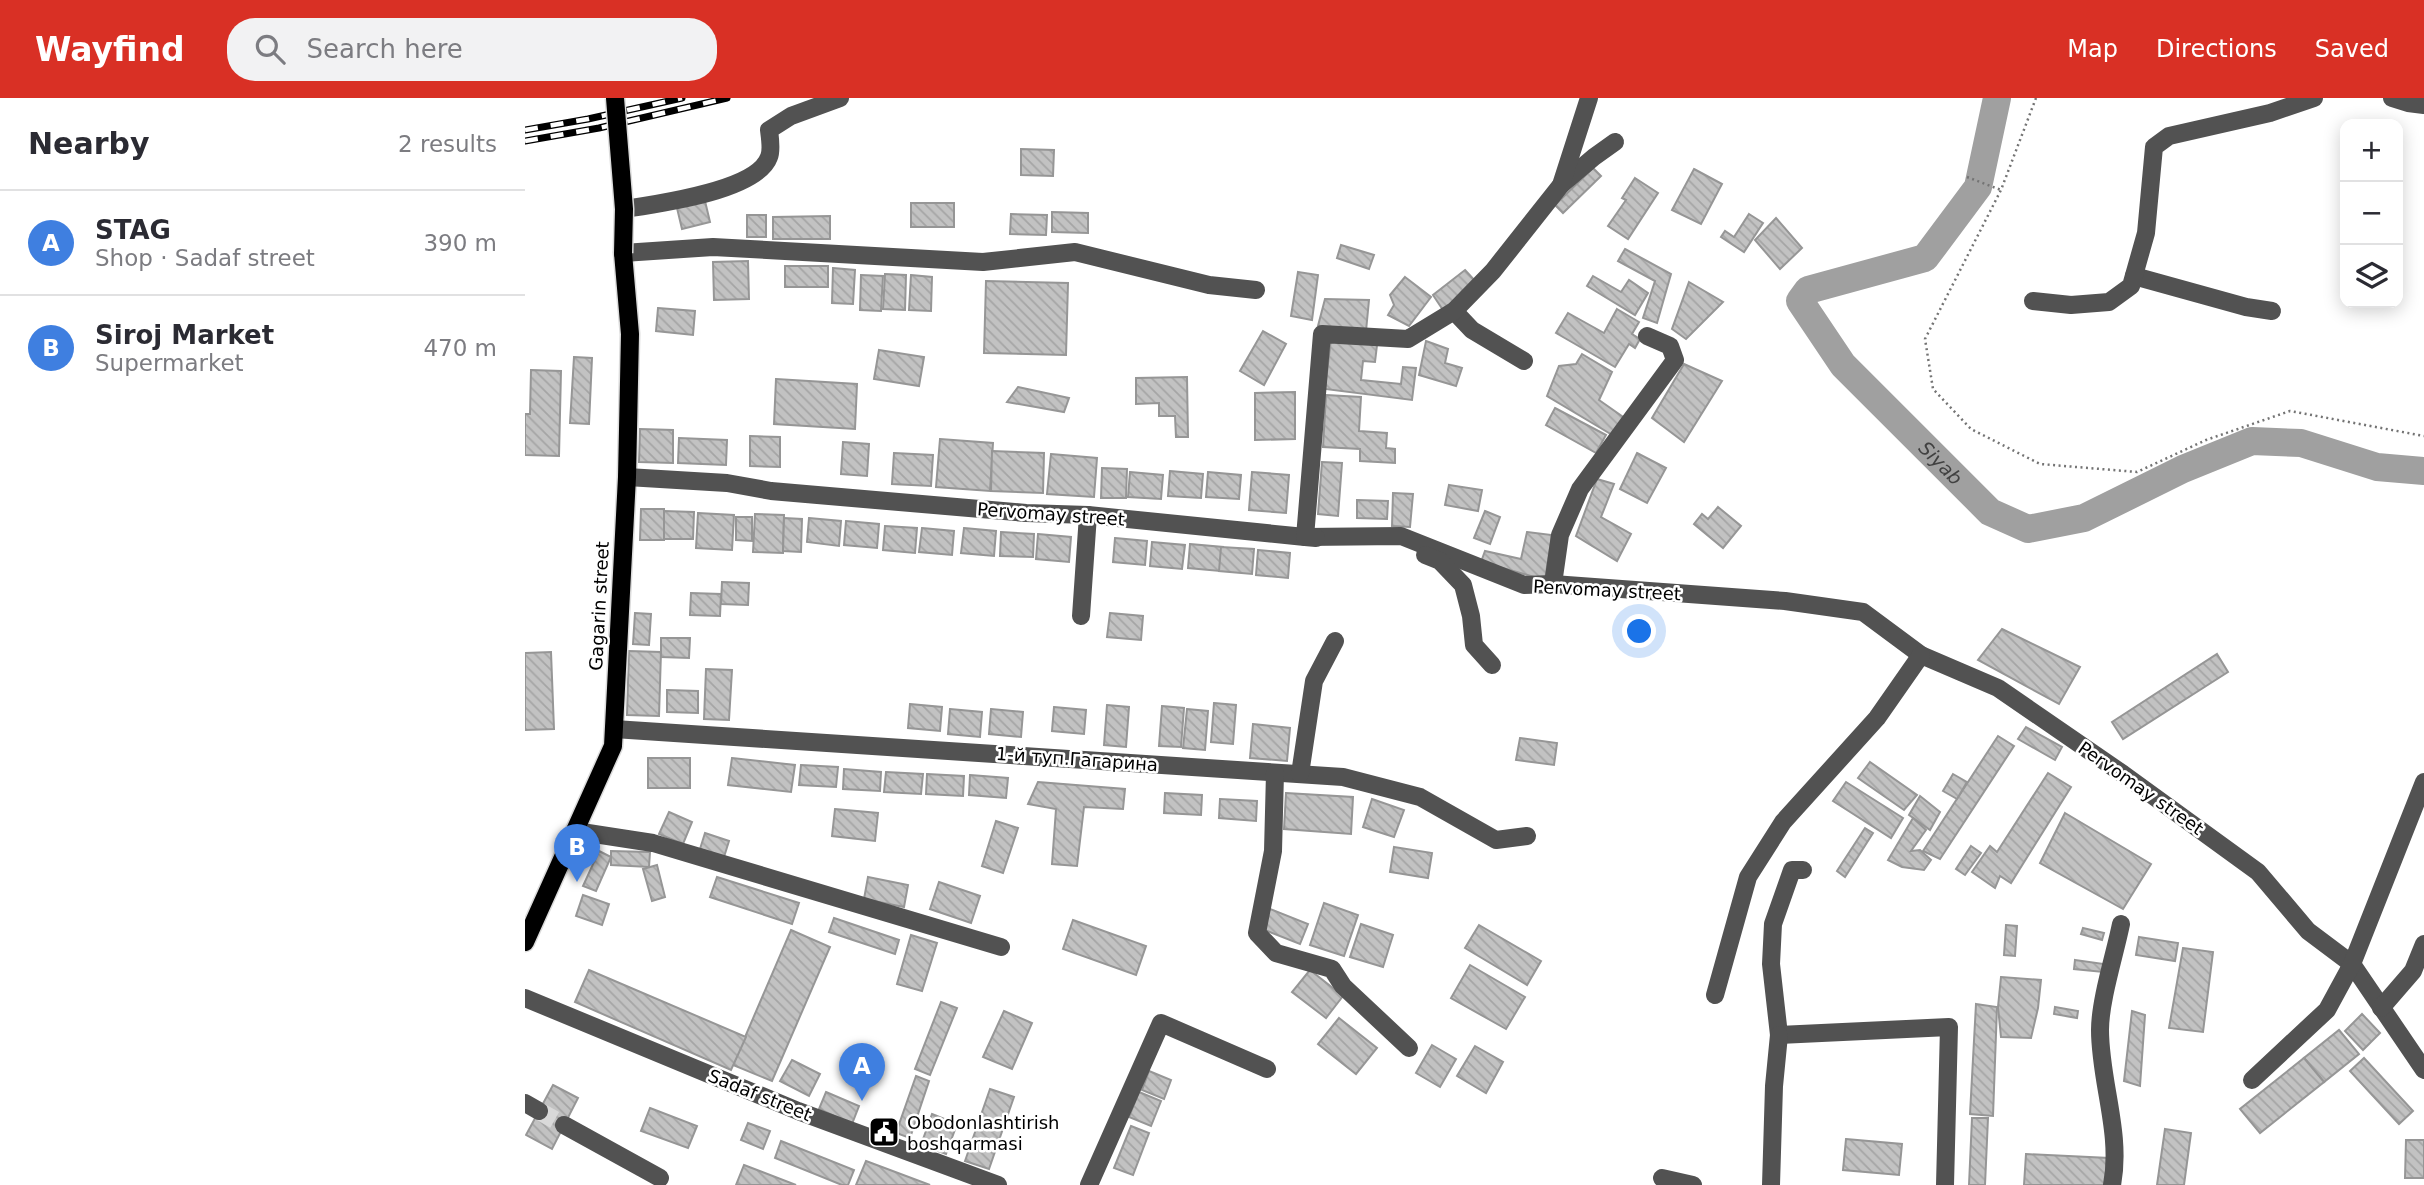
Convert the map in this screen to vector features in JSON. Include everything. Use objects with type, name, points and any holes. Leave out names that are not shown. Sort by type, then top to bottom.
[{"type":"main road","name":"Gagarin street","points":[[525,942],[613,746],[627,477],[630,334],[615,98]]},
{"type":"street","points":[[624,209],[674,201],[758,174],[770,156],[769,130],[791,116],[840,98]]},
{"type":"street","points":[[1561,185],[1589,98]]},
{"type":"street","points":[[2033,301],[2071,305],[2109,302],[2131,286],[2147,233],[2154,147],[2168,136],[2270,113],[2314,98]]},
{"type":"street","points":[[2392,98],[2424,105]]},
{"type":"street","points":[[1492,664],[1474,645],[1471,616],[1462,585],[1440,561],[1400,544],[1305,537],[1322,334],[1408,339],[1454,311],[1493,271],[1561,185],[1615,142]]},
{"type":"street","points":[[623,253],[713,247],[983,262],[1075,252],[1209,285],[1256,290]]},
{"type":"street","points":[[2134,276],[2246,307],[2272,311]]},
{"type":"street","points":[[1454,311],[1472,330],[1524,361]]},
{"type":"street","points":[[1553,584],[1560,535],[1580,488],[1675,360],[1670,346],[1647,336]]},
{"type":"street","name":"Pervomay street","points":[[627,477],[727,482],[771,491],[1088,516],[1305,537],[1401,536],[1524,585],[1553,584],[1785,601],[1863,612],[1921,655],[1998,688],[2258,872],[2308,931],[2351,964],[2424,1070]]},
{"type":"street","points":[[1081,615],[1088,516]]},
{"type":"street","points":[[1300,774],[1314,681],[1335,641]]},
{"type":"street","points":[[1715,995],[1748,877],[1783,822],[1877,718],[1921,655]]},
{"type":"street","name":"1-й туп.Гагарина","points":[[614,729],[1343,777],[1420,797],[1496,840],[1527,836]]},
{"type":"street","points":[[1275,773],[1273,851],[1257,933],[1276,953],[1332,969],[1343,986],[1409,1048]]},
{"type":"street","points":[[2252,1080],[2327,1010],[2351,964],[2424,782]]},
{"type":"street","points":[[575,831],[653,843],[1001,947]]},
{"type":"street","points":[[1771,1185],[1774,1086],[1779,1035],[1770,964],[1773,924],[1792,870],[1803,870]]},
{"type":"street","points":[[2112,1185],[2115,1172],[2113,1133],[2103,1075],[2100,1028],[2121,924]]},
{"type":"street","points":[[2381,1009],[2413,971],[2424,944]]},
{"type":"street","name":"Sadaf street","points":[[525,998],[798,1111],[998,1185]]},
{"type":"street","points":[[1089,1185],[1161,1024],[1267,1069]]},
{"type":"street","points":[[1779,1035],[1949,1027],[1945,1185]]},
{"type":"street","points":[[564,1125],[660,1178]]},
{"type":"street","points":[[1662,1178],[1693,1185]]},
{"type":"path","points":[[2036,98],[2001,190],[1925,339],[1933,389],[1971,429],[2039,464],[2137,472],[2206,440],[2290,411],[2424,436]]},
{"type":"path","points":[[1967,177],[2001,190]]},
{"type":"building","points":[[1021,149],[1054,150],[1053,176],[1021,175]]},
{"type":"building","points":[[1593,168],[1601,176],[1563,213],[1555,205]]},
{"type":"building","points":[[1694,169],[1722,184],[1701,224],[1672,210]]},
{"type":"building","points":[[1635,178],[1658,193],[1628,239],[1608,226],[1626,200],[1622,198]]},
{"type":"building","points":[[705,201],[710,222],[682,229],[677,208]]},
{"type":"building","points":[[911,203],[954,203],[954,227],[911,227]]},
{"type":"building","points":[[1052,212],[1088,213],[1088,233],[1052,232]]},
{"type":"building","points":[[1011,214],[1047,215],[1046,235],[1010,234]]},
{"type":"building","points":[[1749,214],[1763,223],[1744,252],[1721,237],[1725,231],[1734,237]]},
{"type":"building","points":[[747,215],[766,215],[766,237],[747,237]]},
{"type":"building","points":[[830,216],[830,239],[773,239],[773,217]]},
{"type":"building","points":[[1776,218],[1802,248],[1780,269],[1755,240]]},
{"type":"building","points":[[1341,245],[1374,255],[1369,269],[1337,258]]},
{"type":"building","points":[[1625,249],[1671,274],[1657,323],[1643,318],[1655,281],[1618,261]]},
{"type":"building","points":[[748,261],[749,299],[714,300],[713,262]]},
{"type":"building","points":[[785,266],[828,266],[828,287],[785,287]]},
{"type":"building","points":[[833,268],[855,270],[853,304],[832,303]]},
{"type":"building","points":[[1465,270],[1476,282],[1443,310],[1433,295]]},
{"type":"building","points":[[1298,272],[1318,275],[1312,320],[1291,316]]},
{"type":"building","points":[[885,274],[906,275],[905,310],[883,309]]},
{"type":"building","points":[[861,275],[883,276],[881,311],[860,310]]},
{"type":"building","points":[[911,275],[932,277],[931,311],[909,310]]},
{"type":"building","points":[[1593,276],[1621,292],[1629,280],[1648,293],[1635,315],[1587,286]]},
{"type":"building","points":[[1405,277],[1431,297],[1409,326],[1388,315],[1394,305],[1390,295]]},
{"type":"building","points":[[986,281],[1068,283],[1066,355],[984,353]]},
{"type":"building","points":[[1689,282],[1723,302],[1686,339],[1672,329]]},
{"type":"building","points":[[1325,299],[1369,300],[1366,331],[1318,326]]},
{"type":"building","points":[[658,308],[695,311],[693,335],[656,331]]},
{"type":"building","points":[[1617,309],[1639,322],[1632,334],[1640,339],[1635,348],[1629,344],[1615,367],[1556,333],[1568,313],[1604,333]]},
{"type":"building","points":[[1263,331],[1286,344],[1264,385],[1240,371]]},
{"type":"building","points":[[1331,339],[1377,345],[1375,362],[1363,361],[1361,380],[1401,384],[1403,367],[1416,368],[1412,400],[1325,389]]},
{"type":"building","points":[[1426,341],[1448,349],[1445,363],[1462,368],[1456,386],[1419,375]]},
{"type":"building","points":[[879,350],[924,357],[919,386],[874,379]]},
{"type":"building","points":[[1582,354],[1612,372],[1599,400],[1626,419],[1614,436],[1547,396],[1559,366],[1576,364]]},
{"type":"building","points":[[574,357],[592,358],[589,424],[570,423]]},
{"type":"building","points":[[1684,364],[1722,381],[1684,442],[1652,418]]},
{"type":"building","points":[[531,370],[561,371],[559,456],[525,455],[525,414],[530,414]]},
{"type":"building","points":[[1187,377],[1188,437],[1176,437],[1175,416],[1159,416],[1159,403],[1136,404],[1136,378]]},
{"type":"building","points":[[776,379],[857,384],[855,429],[774,424]]},
{"type":"building","points":[[1018,387],[1069,398],[1064,412],[1007,402]]},
{"type":"building","points":[[1295,392],[1295,439],[1255,440],[1255,393]]},
{"type":"building","points":[[1326,395],[1361,397],[1359,431],[1387,433],[1386,448],[1395,449],[1395,463],[1360,461],[1360,449],[1323,447]]},
{"type":"building","points":[[1555,408],[1606,435],[1596,453],[1546,425]]},
{"type":"building","points":[[640,429],[673,430],[673,463],[639,462]]},
{"type":"building","points":[[750,436],[780,437],[780,467],[750,466]]},
{"type":"building","points":[[679,438],[727,440],[726,465],[678,463]]},
{"type":"building","points":[[940,439],[993,443],[990,491],[936,487]]},
{"type":"building","points":[[843,442],[869,444],[867,476],[841,474]]},
{"type":"building","points":[[992,451],[1044,453],[1043,493],[991,491]]},
{"type":"building","points":[[894,453],[933,455],[931,486],[892,484]]},
{"type":"building","points":[[1637,453],[1666,468],[1647,503],[1620,489]]},
{"type":"building","points":[[1051,454],[1097,458],[1094,497],[1047,494]]},
{"type":"building","points":[[1322,462],[1342,463],[1338,516],[1318,514]]},
{"type":"building","points":[[1102,468],[1127,469],[1126,498],[1101,498]]},
{"type":"building","points":[[1170,471],[1203,474],[1201,498],[1168,496]]},
{"type":"building","points":[[1130,472],[1163,475],[1161,499],[1128,497]]},
{"type":"building","points":[[1208,472],[1241,475],[1239,499],[1206,497]]},
{"type":"building","points":[[1252,472],[1289,475],[1286,513],[1249,510]]},
{"type":"building","points":[[1597,479],[1614,484],[1601,517],[1631,534],[1617,561],[1576,536]]},
{"type":"building","points":[[1449,485],[1482,490],[1478,511],[1445,505]]},
{"type":"building","points":[[1393,493],[1413,494],[1410,527],[1392,526]]},
{"type":"building","points":[[1357,500],[1388,501],[1387,519],[1357,518]]},
{"type":"building","points":[[1718,507],[1741,526],[1723,548],[1694,524],[1702,514],[1708,519]]},
{"type":"building","points":[[641,509],[664,509],[664,540],[640,540]]},
{"type":"building","points":[[664,511],[694,512],[693,539],[664,539]]},
{"type":"building","points":[[1485,511],[1500,517],[1490,544],[1474,538]]},
{"type":"building","points":[[698,513],[734,515],[732,550],[696,548]]},
{"type":"building","points":[[755,514],[784,515],[783,553],[753,552]]},
{"type":"building","points":[[736,517],[752,517],[752,541],[736,540]]},
{"type":"building","points":[[784,518],[802,519],[801,552],[783,551]]},
{"type":"building","points":[[809,518],[841,521],[839,546],[807,542]]},
{"type":"building","points":[[846,521],[879,524],[877,548],[844,545]]},
{"type":"building","points":[[885,526],[917,528],[915,553],[883,550]]},
{"type":"building","points":[[922,528],[954,531],[952,555],[919,552]]},
{"type":"building","points":[[964,528],[996,531],[994,556],[961,553]]},
{"type":"building","points":[[1001,532],[1034,534],[1033,557],[1000,556]]},
{"type":"building","points":[[1527,532],[1552,535],[1545,580],[1481,562],[1485,551],[1521,559]]},
{"type":"building","points":[[1038,534],[1071,537],[1069,562],[1036,559]]},
{"type":"building","points":[[1115,538],[1147,541],[1145,565],[1113,562]]},
{"type":"building","points":[[1152,542],[1185,545],[1182,569],[1150,566]]},
{"type":"building","points":[[1190,544],[1223,547],[1220,571],[1188,568]]},
{"type":"building","points":[[1221,547],[1254,549],[1252,574],[1219,571]]},
{"type":"building","points":[[1258,550],[1290,553],[1288,578],[1256,575]]},
{"type":"building","points":[[722,582],[749,583],[748,605],[721,604]]},
{"type":"building","points":[[691,593],[721,594],[720,616],[690,615]]},
{"type":"building","points":[[635,613],[651,614],[649,645],[633,644]]},
{"type":"building","points":[[1110,613],[1143,616],[1141,640],[1107,637]]},
{"type":"building","points":[[2002,629],[2080,667],[2059,704],[1978,660]]},
{"type":"building","points":[[661,638],[690,638],[689,658],[661,657]]},
{"type":"building","points":[[629,651],[661,652],[659,716],[627,715]]},
{"type":"building","points":[[551,652],[554,729],[525,730],[525,653]]},
{"type":"building","points":[[2217,654],[2228,672],[2123,739],[2112,722]]},
{"type":"building","points":[[706,669],[732,670],[729,720],[704,719]]},
{"type":"building","points":[[667,690],[698,691],[698,713],[667,712]]},
{"type":"building","points":[[1214,703],[1236,705],[1233,744],[1211,742]]},
{"type":"building","points":[[910,704],[942,707],[940,731],[908,728]]},
{"type":"building","points":[[1107,705],[1129,707],[1126,747],[1104,745]]},
{"type":"building","points":[[1162,706],[1184,708],[1181,747],[1159,746]]},
{"type":"building","points":[[1054,707],[1086,710],[1084,734],[1052,731]]},
{"type":"building","points":[[950,709],[982,712],[980,737],[948,734]]},
{"type":"building","points":[[991,709],[1023,712],[1021,737],[989,734]]},
{"type":"building","points":[[1187,709],[1208,711],[1205,750],[1183,748]]},
{"type":"building","points":[[1253,724],[1290,728],[1287,761],[1250,758]]},
{"type":"building","points":[[2026,727],[2062,747],[2055,760],[2018,739]]},
{"type":"building","points":[[1998,736],[2014,746],[1940,859],[1923,851]]},
{"type":"building","points":[[1520,738],[1557,743],[1554,765],[1516,760]]},
{"type":"building","points":[[648,758],[690,758],[690,788],[648,788]]},
{"type":"building","points":[[732,758],[795,765],[791,792],[728,785]]},
{"type":"building","points":[[1870,762],[1917,795],[1904,810],[1858,778]]},
{"type":"building","points":[[801,765],[838,767],[836,787],[799,785]]},
{"type":"building","points":[[844,769],[881,772],[880,791],[843,789]]},
{"type":"building","points":[[886,772],[923,774],[921,794],[884,792]]},
{"type":"building","points":[[2048,773],[2071,787],[2011,883],[2000,876],[1995,888],[1972,872],[1990,846],[1997,852]]},
{"type":"building","points":[[927,774],[964,776],[963,796],[926,794]]},
{"type":"building","points":[[1953,774],[1967,782],[1957,799],[1943,791]]},
{"type":"building","points":[[970,775],[1008,778],[1006,798],[969,795]]},
{"type":"building","points":[[1038,782],[1125,789],[1123,809],[1084,807],[1077,866],[1052,864],[1056,809],[1028,804]]},
{"type":"building","points":[[1846,782],[1903,818],[1891,838],[1833,801]]},
{"type":"building","points":[[1165,793],[1202,795],[1201,815],[1164,813]]},
{"type":"building","points":[[1286,793],[1353,797],[1351,834],[1284,829]]},
{"type":"building","points":[[1920,796],[1940,812],[1930,830],[1909,815]]},
{"type":"building","points":[[1220,799],[1257,801],[1256,821],[1219,818]]},
{"type":"building","points":[[1372,799],[1404,810],[1394,837],[1363,827]]},
{"type":"building","points":[[835,809],[878,813],[875,841],[832,836]]},
{"type":"building","points":[[669,812],[692,822],[683,844],[659,834]]},
{"type":"building","points":[[2065,813],[2151,864],[2123,909],[2040,863]]},
{"type":"building","points":[[1913,818],[1926,830],[1911,851],[1920,850],[1931,860],[1924,870],[1902,867],[1888,860]]},
{"type":"building","points":[[996,821],[1018,828],[1003,873],[982,866]]},
{"type":"building","points":[[1865,828],[1873,833],[1845,877],[1837,871]]},
{"type":"building","points":[[705,833],[729,841],[724,857],[700,849]]},
{"type":"building","points":[[1971,846],[1981,853],[1965,875],[1956,869]]},
{"type":"building","points":[[1394,847],[1432,853],[1428,878],[1390,872]]},
{"type":"building","points":[[599,851],[611,857],[596,891],[583,886]]},
{"type":"building","points":[[611,851],[650,852],[649,867],[611,865]]},
{"type":"building","points":[[657,865],[665,897],[652,901],[643,869]]},
{"type":"building","points":[[717,877],[799,903],[792,924],[710,897]]},
{"type":"building","points":[[868,877],[908,885],[904,907],[864,899]]},
{"type":"building","points":[[939,882],[980,896],[971,923],[930,909]]},
{"type":"building","points":[[583,895],[609,904],[602,925],[576,916]]},
{"type":"building","points":[[1324,903],[1358,915],[1344,956],[1310,945]]},
{"type":"building","points":[[1270,909],[1308,924],[1300,944],[1262,929]]},
{"type":"building","points":[[834,918],[899,940],[895,954],[829,932]]},
{"type":"building","points":[[1073,920],[1146,946],[1136,975],[1063,949]]},
{"type":"building","points":[[1361,924],[1393,935],[1383,967],[1350,957]]},
{"type":"building","points":[[1479,925],[1541,961],[1527,985],[1465,948]]},
{"type":"building","points":[[2006,925],[2017,926],[2015,956],[2004,955]]},
{"type":"building","points":[[2083,928],[2104,933],[2102,940],[2081,934]]},
{"type":"building","points":[[791,930],[830,947],[772,1081],[733,1065]]},
{"type":"building","points":[[911,935],[937,943],[922,991],[897,984]]},
{"type":"building","points":[[2139,937],[2178,943],[2175,961],[2136,955]]},
{"type":"building","points":[[2183,948],[2213,952],[2203,1032],[2169,1028]]},
{"type":"building","points":[[2075,960],[2104,964],[2103,972],[2074,969]]},
{"type":"building","points":[[1470,965],[1525,997],[1506,1029],[1451,998]]},
{"type":"building","points":[[589,970],[746,1037],[731,1070],[575,1002]]},
{"type":"building","points":[[1310,970],[1343,996],[1326,1018],[1292,992]]},
{"type":"building","points":[[2001,977],[2041,980],[2031,1038],[2001,1037],[1998,1007]]},
{"type":"building","points":[[941,1002],[957,1008],[930,1075],[915,1069]]},
{"type":"building","points":[[1976,1004],[1997,1007],[1993,1116],[1970,1114]]},
{"type":"building","points":[[2055,1007],[2078,1011],[2077,1018],[2054,1014]]},
{"type":"building","points":[[1004,1011],[1032,1023],[1012,1069],[983,1057]]},
{"type":"building","points":[[2132,1011],[2145,1015],[2140,1086],[2124,1081]]},
{"type":"building","points":[[2362,1014],[2380,1033],[2363,1050],[2345,1031]]},
{"type":"building","points":[[1339,1018],[1377,1048],[1356,1074],[1318,1044]]},
{"type":"building","points":[[2339,1030],[2359,1054],[2324,1082],[2304,1058]]},
{"type":"building","points":[[1432,1045],[1456,1059],[1440,1087],[1416,1073]]},
{"type":"building","points":[[1475,1046],[1503,1062],[1486,1093],[1457,1076]]},
{"type":"building","points":[[2304,1058],[2324,1082],[2260,1133],[2240,1109]]},
{"type":"building","points":[[2364,1058],[2413,1111],[2399,1124],[2350,1071]]},
{"type":"building","points":[[792,1060],[820,1074],[809,1096],[780,1081]]},
{"type":"building","points":[[1149,1071],[1171,1080],[1164,1099],[1142,1090]]},
{"type":"building","points":[[916,1076],[929,1081],[910,1138],[896,1133]]},
{"type":"building","points":[[553,1085],[578,1098],[552,1149],[526,1135]]},
{"type":"building","points":[[990,1089],[1014,1097],[989,1169],[965,1161]]},
{"type":"building","points":[[826,1092],[859,1106],[852,1124],[819,1109]]},
{"type":"building","points":[[1139,1092],[1161,1101],[1151,1126],[1129,1117]]},
{"type":"building","points":[[650,1108],[697,1126],[688,1148],[641,1131]]},
{"type":"building","points":[[932,1114],[957,1124],[946,1154],[921,1145]]},
{"type":"building","points":[[1972,1118],[1988,1118],[1985,1185],[1969,1185]]},
{"type":"building","points":[[748,1123],[770,1131],[763,1149],[741,1140]]},
{"type":"building","points":[[1131,1126],[1149,1133],[1133,1175],[1114,1168]]},
{"type":"building","points":[[2165,1129],[2191,1133],[2184,1185],[2157,1185]]},
{"type":"building","points":[[1846,1139],[1902,1144],[1899,1175],[1843,1170]]},
{"type":"building","points":[[2406,1140],[2424,1140],[2424,1178],[2405,1178]]},
{"type":"building","points":[[781,1141],[854,1170],[848,1185],[775,1158]]},
{"type":"building","points":[[2026,1154],[2109,1158],[2107,1185],[2024,1185]]},
{"type":"building","points":[[866,1161],[930,1185],[856,1185]]},
{"type":"building","points":[[744,1165],[796,1185],[736,1185]]},
{"type":"waterway","name":"Siyab","points":[[1997,98],[1978,187],[1925,258],[1808,290],[1800,301],[1843,365],[1990,512],[2028,529],[2084,518],[2183,469],[2252,441],[2301,443],[2377,467],[2424,471]]},
{"type":"tunnel","points":[[539,1111],[564,1125]]},
{"type":"railway","points":[[525,130],[682,98]]},
{"type":"railway","points":[[525,141],[599,128],[727,98]]},
{"type":"place","name":"Siroj Market","points":[[577,882]]},
{"type":"place","name":"STAG","points":[[862,1101]]},
{"type":"place","name":"Obodonlashtirish boshqarmasi","points":[[884,1132]]}]
